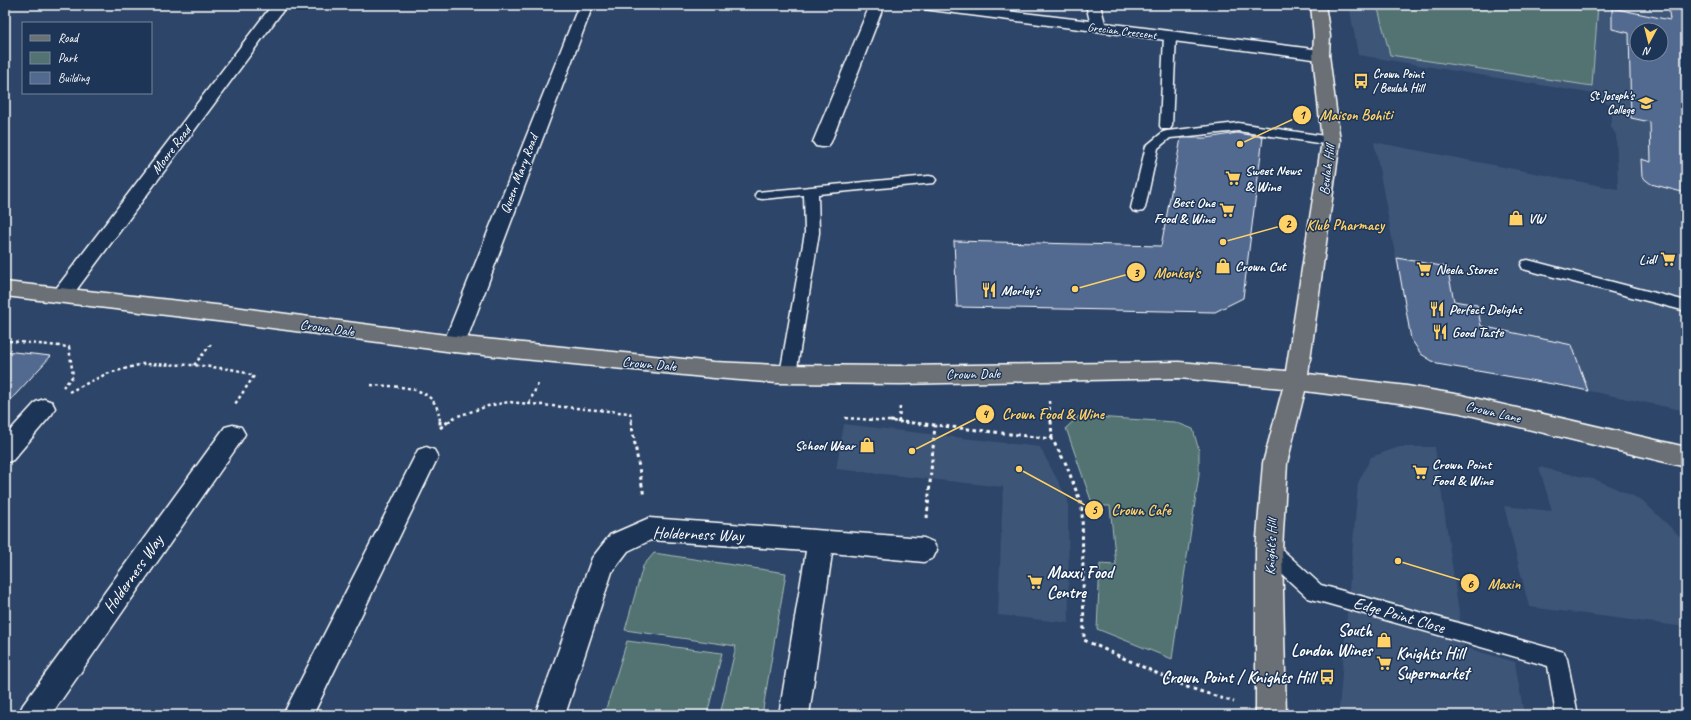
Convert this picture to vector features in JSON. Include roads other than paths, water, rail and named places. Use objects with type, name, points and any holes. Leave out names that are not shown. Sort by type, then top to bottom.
[{"type":"main road","name":"Beulah Hill","points":[[1296,381],[1331,141],[1321,55],[1322,36],[1318,5]]},
{"type":"main road","name":"Crown Dale","points":[[5,289],[234,315],[454,344],[714,370],[788,374],[901,375],[1179,370],[1296,381]]},
{"type":"main road","name":"Crown Lane","points":[[1296,381],[1407,394],[1461,404],[1686,457]]},
{"type":"main road","name":"Knight's Hill","points":[[1271,714],[1270,550],[1275,463],[1296,381]]},
{"type":"street","name":"Moore Road","points":[[62,295],[280,5]]},
{"type":"street","name":"Queen Mary Road","points":[[454,344],[586,5]]},
{"type":"street","points":[[822,142],[877,5]]},
{"type":"street","name":"Grecian Crescent","points":[[923,5],[1321,55]]},
{"type":"street","points":[[1093,5],[1099,28]]},
{"type":"street","points":[[5,453],[47,405]]},
{"type":"street","name":"Holderness Way","points":[[33,715],[233,434]]},
{"type":"street","points":[[298,715],[426,457]]},
{"type":"street","name":"Holderness Way","points":[[550,715],[602,566],[619,543],[649,529],[924,550]]},
{"type":"street","points":[[794,715],[821,541]]},
{"type":"lane","points":[[1166,126],[1170,36]]},
{"type":"lane","points":[[1138,208],[1152,146],[1167,135],[1238,127],[1331,141]]},
{"type":"lane","points":[[762,195],[929,180]]},
{"type":"lane","points":[[788,374],[812,233],[811,191]]},
{"type":"lane","points":[[1528,265],[1686,306]]},
{"type":"lane","name":"Edge Point Close","points":[[1270,550],[1315,592],[1557,659],[1567,715]]},
{"type":"place","name":"Crown Point / Beulah Hill","points":[[1361,81]]},
{"type":"place","name":"St Joseph's College","points":[[1646,103]]},
{"type":"place","name":"Maison Bohiti","points":[[1240,144]]},
{"type":"place","name":"Sweet News & Wine","points":[[1233,178]]},
{"type":"place","name":"Best One Food & Wine","points":[[1227,210]]},
{"type":"place","name":"VW","points":[[1516,218]]},
{"type":"place","name":"Klub Pharmacy","points":[[1223,242]]},
{"type":"place","name":"Lidl","points":[[1668,259]]},
{"type":"place","name":"Crown Cut","points":[[1223,266]]},
{"type":"place","name":"Neela Stores","points":[[1424,269]]},
{"type":"place","name":"Monkey's","points":[[1075,289]]},
{"type":"place","name":"Morley's","points":[[989,290]]},
{"type":"place","name":"Perfect Delight","points":[[1437,309]]},
{"type":"place","name":"Good Taste","points":[[1440,332]]},
{"type":"place","name":"School Wear","points":[[867,445]]},
{"type":"place","name":"Crown Food & Wine","points":[[912,451]]},
{"type":"place","name":"Crown Cafe","points":[[1019,469]]},
{"type":"place","name":"Crown Point Food & Wine","points":[[1420,472]]},
{"type":"place","name":"Maxin","points":[[1398,561]]},
{"type":"place","name":"Maxxi Food Centre","points":[[1035,582]]},
{"type":"place","name":"South London Wines","points":[[1384,640]]},
{"type":"place","name":"Knights Hill Supermarket","points":[[1384,663]]},
{"type":"place","name":"Crown Point / Knights Hill","points":[[1327,677]]}]
